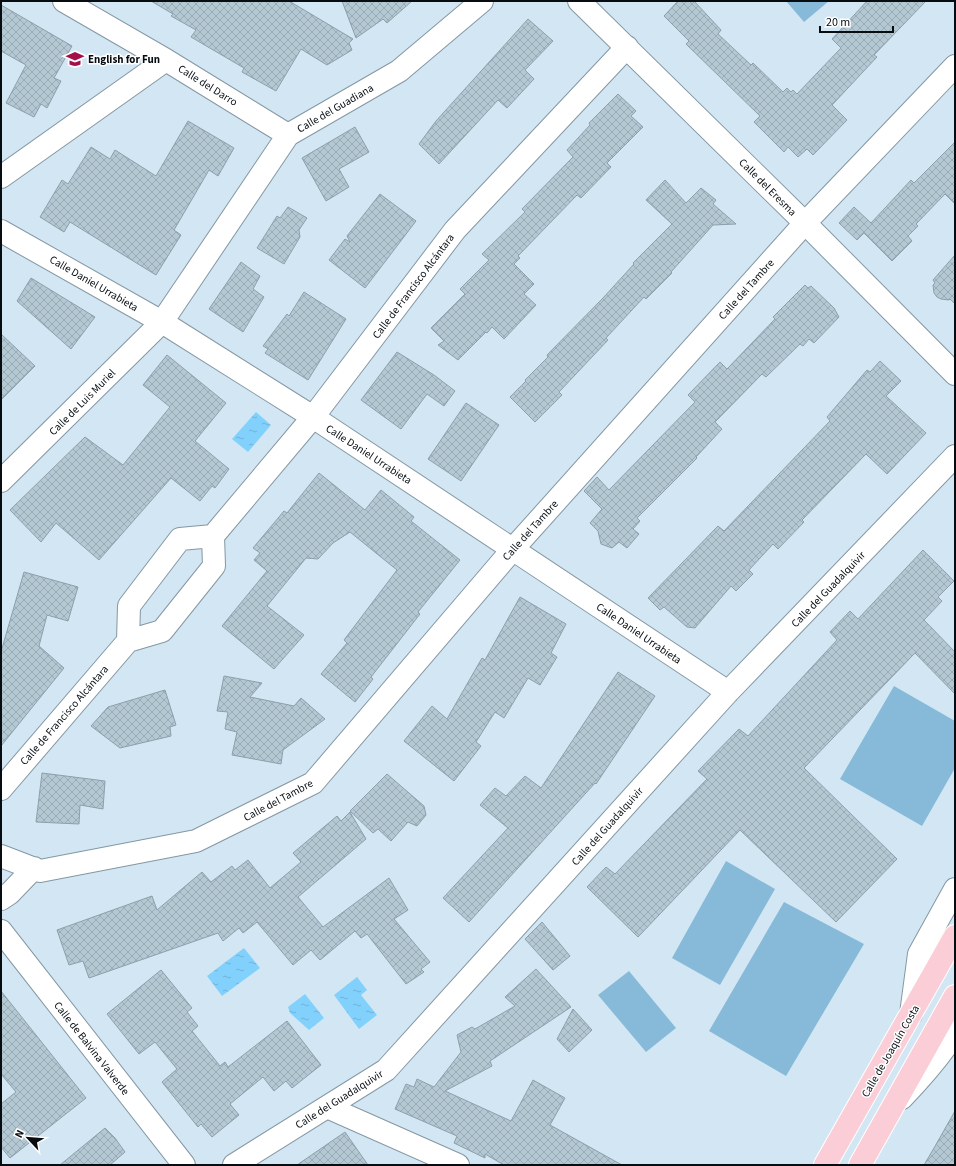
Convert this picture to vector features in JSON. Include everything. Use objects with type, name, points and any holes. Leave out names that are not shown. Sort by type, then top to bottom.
[{"type":"main road","name":"Calle de Joaquín Costa","points":[[825,1165],[955,936]]},
{"type":"main road","points":[[860,1165],[955,996]]},
{"type":"street","name":"Calle del Darro","points":[[64,1],[166,60],[288,135]]},
{"type":"street","name":"Calle del Guadiana","points":[[162,322],[288,135],[399,72],[482,1]]},
{"type":"street","name":"Calle del Eresma","points":[[580,1],[805,223],[955,374]]},
{"type":"street","name":"Calle de Francisco Alcántara","points":[[213,536],[313,417],[455,230],[627,48]]},
{"type":"street","points":[[1,177],[166,60]]},
{"type":"street","name":"Calle del Tambre","points":[[1,856],[34,868],[40,872],[196,841],[313,783],[513,549],[805,223],[955,66]]},
{"type":"street","name":"Calle Daniel Urrabieta","points":[[1,230],[162,322],[313,417],[728,692]]},
{"type":"street","name":"Calle de Luis Muriel","points":[[1,482],[162,322]]},
{"type":"street","name":"Calle del Guadalquivir","points":[[234,1165],[386,1070],[728,692],[955,456]]},
{"type":"street","points":[[213,536],[214,566],[162,631],[128,641],[129,606],[180,539],[213,536]]},
{"type":"street","name":"Calle de Francisco Alcántara","points":[[1,789],[128,641]]},
{"type":"street","points":[[1,899],[10,893],[34,868]]},
{"type":"street","points":[[911,1014],[919,954],[955,889]]},
{"type":"street","name":"Calle de Balvina Valverde","points":[[1,931],[184,1165]]},
{"type":"street","points":[[891,1111],[947,1046],[955,1033]]},
{"type":"street","points":[[327,1107],[458,1165]]},
{"type":"shaded area","points":[[786,1],[829,1],[804,22]]},
{"type":"shaded area","points":[[894,686],[955,721],[955,768],[922,826],[840,779]]},
{"type":"shaded area","points":[[726,861],[775,889],[720,985],[672,958]]},
{"type":"shaded area","points":[[784,902],[864,944],[786,1076],[709,1031]]},
{"type":"shaded area","points":[[629,971],[676,1028],[646,1052],[598,995]]},
{"type":"water","points":[[256,412],[271,425],[248,452],[232,439]]},
{"type":"water","points":[[244,948],[260,968],[222,996],[207,976]]},
{"type":"water","points":[[357,977],[367,990],[361,995],[377,1015],[359,1029],[334,995]]},
{"type":"water","points":[[305,994],[324,1018],[309,1030],[290,1013],[288,1007]]},
{"type":"building","points":[[151,1],[289,1],[353,39],[349,43],[352,50],[327,65],[301,49],[276,91],[242,72],[244,68],[191,37],[196,30],[171,16],[173,14]]},
{"type":"building","points":[[342,1],[412,1],[387,23],[383,19],[356,38]]},
{"type":"building","points":[[678,1],[694,1],[721,30],[718,34],[751,65],[753,63],[783,92],[787,88],[791,92],[793,90],[797,94],[841,48],[832,39],[867,1],[926,1],[874,55],[877,57],[832,105],[847,120],[813,155],[807,149],[798,157],[788,147],[784,152],[754,122],[760,116],[686,44],[689,41],[664,16]]},
{"type":"building","points":[[1,5],[72,46],[54,78],[61,81],[47,108],[41,104],[34,117],[6,103],[26,65],[1,51]]},
{"type":"building","points":[[528,19],[553,41],[525,70],[534,79],[507,108],[498,100],[439,164],[419,144],[436,121]]},
{"type":"building","points":[[618,94],[636,111],[631,116],[643,127],[607,163],[611,167],[581,198],[577,195],[518,256],[520,258],[514,264],[534,284],[524,294],[536,305],[504,339],[492,327],[458,360],[438,345],[444,341],[431,328],[465,294],[460,289],[489,260],[482,254],[525,212],[522,209],[573,157],[567,150],[590,125],[589,123]]},
{"type":"building","points":[[188,121],[234,148],[218,176],[209,170],[174,230],[181,235],[156,275],[70,222],[64,232],[40,217],[62,180],[68,184],[91,147],[110,159],[115,150],[156,176]]},
{"type":"building","points":[[355,127],[369,152],[339,169],[349,187],[326,201],[302,158]]},
{"type":"building","points":[[955,142],[955,204],[945,194],[916,224],[918,226],[908,236],[912,241],[892,261],[864,233],[857,240],[839,223],[854,207],[871,223],[911,180],[914,183]]},
{"type":"building","points":[[665,180],[686,203],[701,188],[716,200],[713,204],[736,224],[713,225],[671,272],[672,273],[646,299],[644,297],[606,338],[608,340],[559,392],[562,395],[535,422],[510,397],[548,357],[547,355],[603,298],[634,264],[633,263],[672,224],[646,200]]},
{"type":"building","points":[[380,194],[416,221],[365,288],[329,260],[345,239],[350,242],[347,236]]},
{"type":"building","points":[[288,207],[307,218],[299,230],[300,237],[284,264],[257,248],[277,216],[280,218]]},
{"type":"building","points":[[955,255],[955,304],[950,299],[941,299],[937,297],[934,293],[933,285],[935,283],[933,280]]},
{"type":"building","points":[[241,262],[260,276],[253,289],[264,297],[243,332],[209,309]]},
{"type":"building","points":[[31,278],[95,317],[71,349],[17,301]]},
{"type":"building","points":[[805,285],[808,288],[811,286],[834,308],[839,317],[814,343],[809,339],[803,346],[800,344],[766,377],[762,374],[715,422],[722,429],[696,457],[697,458],[637,518],[640,521],[633,529],[639,534],[627,548],[619,542],[612,548],[601,544],[598,531],[590,523],[602,509],[584,491],[597,477],[609,490],[695,402],[688,395],[720,362],[727,369],[775,319],[773,317]]},
{"type":"building","points":[[304,292],[346,319],[308,380],[265,353],[268,349],[263,346],[287,314],[289,316]]},
{"type":"building","points":[[1,334],[35,366],[1,400]]},
{"type":"building","points":[[397,352],[434,375],[455,391],[444,406],[427,394],[401,429],[361,400]]},
{"type":"building","points":[[167,355],[226,403],[195,441],[229,469],[215,488],[212,486],[200,501],[171,478],[99,560],[56,523],[41,542],[10,510],[85,437],[123,465],[170,407],[143,385]]},
{"type":"building","points":[[880,361],[901,381],[886,396],[926,433],[887,474],[866,454],[802,520],[804,522],[778,549],[773,544],[749,570],[753,574],[736,591],[731,586],[695,628],[687,627],[664,607],[660,610],[648,598],[718,526],[724,531],[830,421],[827,417],[867,370],[870,372]]},
{"type":"building","points":[[466,403],[499,425],[461,481],[428,459]]},
{"type":"building","points":[[319,473],[365,510],[381,490],[414,517],[411,521],[460,560],[418,612],[420,614],[371,677],[373,679],[355,702],[321,674],[347,643],[344,640],[397,570],[350,532],[333,543],[318,559],[306,558],[267,606],[304,635],[274,669],[222,626],[267,571],[254,560],[260,553],[253,548],[284,511],[287,513]]},
{"type":"building","points":[[923,550],[954,581],[938,597],[942,601],[924,620],[955,652],[955,694],[915,653],[804,768],[897,859],[836,922],[740,830],[638,937],[587,887],[606,867],[615,874],[707,779],[698,771],[739,729],[748,736],[837,640],[830,632],[850,611],[858,619]]},
{"type":"building","points":[[24,572],[78,587],[68,621],[47,615],[39,646],[64,668],[1,746],[1,652]]},
{"type":"building","points":[[520,597],[566,624],[551,653],[557,657],[540,685],[528,678],[504,718],[495,712],[476,742],[481,746],[454,781],[404,741],[432,706],[447,719],[482,658],[485,660]]},
{"type":"building","points":[[618,672],[655,696],[596,784],[595,783],[469,922],[443,898],[508,828],[480,805],[495,788],[506,796],[525,776],[541,788]]},
{"type":"building","points":[[224,676],[262,683],[250,697],[294,706],[301,698],[325,719],[283,750],[281,764],[232,755],[237,732],[225,729],[228,712],[217,711]]},
{"type":"building","points":[[165,690],[176,725],[170,727],[171,736],[120,748],[91,726],[108,707]]},
{"type":"building","points":[[42,773],[105,781],[103,809],[80,805],[79,824],[36,822]]},
{"type":"building","points":[[387,774],[424,806],[426,815],[417,826],[408,822],[391,841],[378,829],[373,833],[350,811]]},
{"type":"building","points":[[350,812],[366,839],[298,897],[323,927],[389,878],[408,910],[394,919],[430,962],[421,969],[424,972],[406,984],[367,934],[361,938],[355,931],[320,960],[311,950],[293,965],[257,922],[243,933],[239,928],[223,941],[218,933],[89,978],[83,961],[69,965],[57,930],[152,896],[157,910],[202,872],[211,882],[232,866],[235,870],[248,860],[270,888],[301,862],[293,853],[337,816],[341,821]]},
{"type":"building","points":[[542,922],[570,956],[553,970],[525,939]]},
{"type":"building","points":[[536,969],[571,1007],[490,1061],[492,1066],[445,1091],[511,1121],[533,1080],[565,1098],[550,1125],[622,1165],[504,1165],[485,1154],[485,1158],[454,1143],[457,1136],[395,1109],[406,1084],[414,1087],[417,1079],[434,1087],[461,1052],[457,1035],[472,1027],[475,1029],[515,1006],[505,997]]},
{"type":"building","points":[[161,970],[192,1008],[187,1012],[198,1026],[192,1031],[220,1066],[225,1062],[228,1067],[287,1021],[321,1065],[292,1088],[286,1081],[274,1091],[263,1077],[230,1104],[239,1115],[212,1137],[201,1124],[198,1127],[162,1082],[177,1069],[155,1042],[139,1054],[107,1014]]},
{"type":"building","points":[[1,991],[86,1098],[10,1158],[1,1147],[1,1104],[16,1092],[1,1074]]},
{"type":"building","points":[[573,1009],[592,1030],[569,1052],[557,1039]]},
{"type":"building","points":[[955,1111],[955,1165],[924,1165],[934,1148]]},
{"type":"building","points":[[105,1128],[115,1138],[125,1152],[110,1165],[60,1165]]},
{"type":"building","points":[[345,1132],[368,1165],[297,1165]]},
{"type":"place","name":"English for Fun","points":[[75,59]]}]
